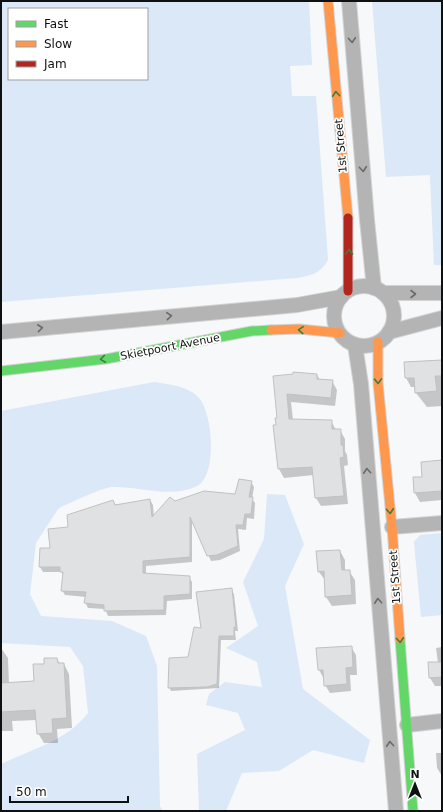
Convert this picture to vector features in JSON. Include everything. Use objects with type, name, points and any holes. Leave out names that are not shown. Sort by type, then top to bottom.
[{"type":"street","name":"1st Street","points":[[328,1],[349,228],[345,294]]},
{"type":"street","name":"1st Street","points":[[349,1],[367,220],[379,291]]},
{"type":"street","points":[[1,332],[297,305],[345,294],[366,286],[379,291],[442,293]]},
{"type":"street","points":[[379,291],[389,300],[394,316],[389,332]]},
{"type":"street","points":[[345,294],[336,306],[334,315],[335,324],[346,340],[356,345],[363,346],[378,342],[389,332],[442,318]]},
{"type":"street","name":"Skietpoort Avenue","points":[[1,371],[106,359],[252,331],[299,329],[340,333]]},
{"type":"street","name":"1st Street","points":[[378,342],[378,383],[392,527],[414,811]]},
{"type":"street","name":"1st Street","points":[[356,345],[361,384],[396,811]]},
{"type":"street","points":[[392,527],[442,523]]},
{"type":"street","points":[[407,725],[442,721]]},
{"type":"shaded area","points":[[1,1],[309,1],[312,65],[290,66],[292,96],[316,96],[328,260],[319,271],[311,275],[297,278],[1,302]]},
{"type":"shaded area","points":[[372,1],[442,1],[442,265],[434,265],[430,175],[386,177]]},
{"type":"shaded area","points":[[154,382],[177,386],[188,390],[197,396],[202,403],[207,414],[211,442],[208,470],[204,480],[197,486],[176,492],[112,487],[88,495],[58,509],[36,543],[30,594],[41,616],[112,621],[146,636],[157,666],[160,806],[163,811],[1,811],[1,764],[59,737],[80,722],[88,713],[83,666],[70,647],[1,643],[1,411]]},
{"type":"shaded area","points":[[267,494],[285,495],[304,544],[285,586],[303,689],[370,740],[364,763],[313,750],[279,771],[242,773],[226,811],[199,811],[197,754],[245,730],[238,713],[206,705],[209,694],[225,682],[262,687],[257,662],[226,648],[258,626],[243,582],[264,539]]},
{"type":"shaded area","points":[[442,533],[442,615],[421,617],[414,542],[420,535]]},
{"type":"building","points":[[442,360],[442,376],[435,376],[437,391],[415,393],[414,378],[405,378],[404,362]]},
{"type":"building","points":[[293,372],[317,374],[317,379],[333,380],[331,398],[287,394],[289,419],[332,420],[332,429],[341,429],[341,445],[343,445],[344,457],[340,458],[344,496],[315,498],[312,467],[278,469],[273,425],[276,425],[275,418],[277,418],[273,376],[293,374]]},
{"type":"building","points":[[442,460],[442,491],[414,493],[413,477],[422,477],[421,462]]},
{"type":"building","points":[[239,479],[252,481],[249,497],[253,497],[251,514],[245,514],[243,525],[236,525],[238,546],[217,555],[207,556],[190,517],[190,557],[143,561],[143,573],[190,576],[190,594],[164,596],[164,610],[104,611],[104,605],[84,603],[86,592],[61,591],[63,572],[60,572],[60,567],[39,567],[40,548],[50,548],[48,529],[68,527],[67,515],[113,500],[115,505],[150,499],[152,517],[170,497],[175,501],[204,491],[235,494]]},
{"type":"building","points":[[340,550],[342,570],[350,570],[352,595],[325,597],[324,571],[318,572],[316,551]]},
{"type":"building","points":[[232,588],[236,627],[234,627],[234,636],[219,636],[217,684],[207,687],[168,688],[169,658],[188,657],[194,627],[201,628],[196,592]]},
{"type":"building","points":[[352,646],[353,667],[346,668],[347,684],[324,686],[323,670],[318,670],[316,648]]},
{"type":"building","points":[[44,658],[57,658],[58,663],[64,663],[67,718],[52,719],[53,733],[37,734],[35,710],[1,712],[1,683],[34,681],[33,664],[44,664]]},
{"type":"building","points":[[428,662],[442,662],[442,677],[429,678]]},
{"type":"traffic: fast","points":[[1,371],[106,359],[252,331],[271,330]]},
{"type":"traffic: fast","points":[[400,639],[413,811]]},
{"type":"traffic: slow","points":[[328,1],[348,218]]},
{"type":"traffic: slow","points":[[271,330],[299,329],[340,333]]},
{"type":"traffic: slow","points":[[378,342],[378,383],[392,527],[400,639]]},
{"type":"traffic: jam","points":[[348,218],[348,291]]}]
